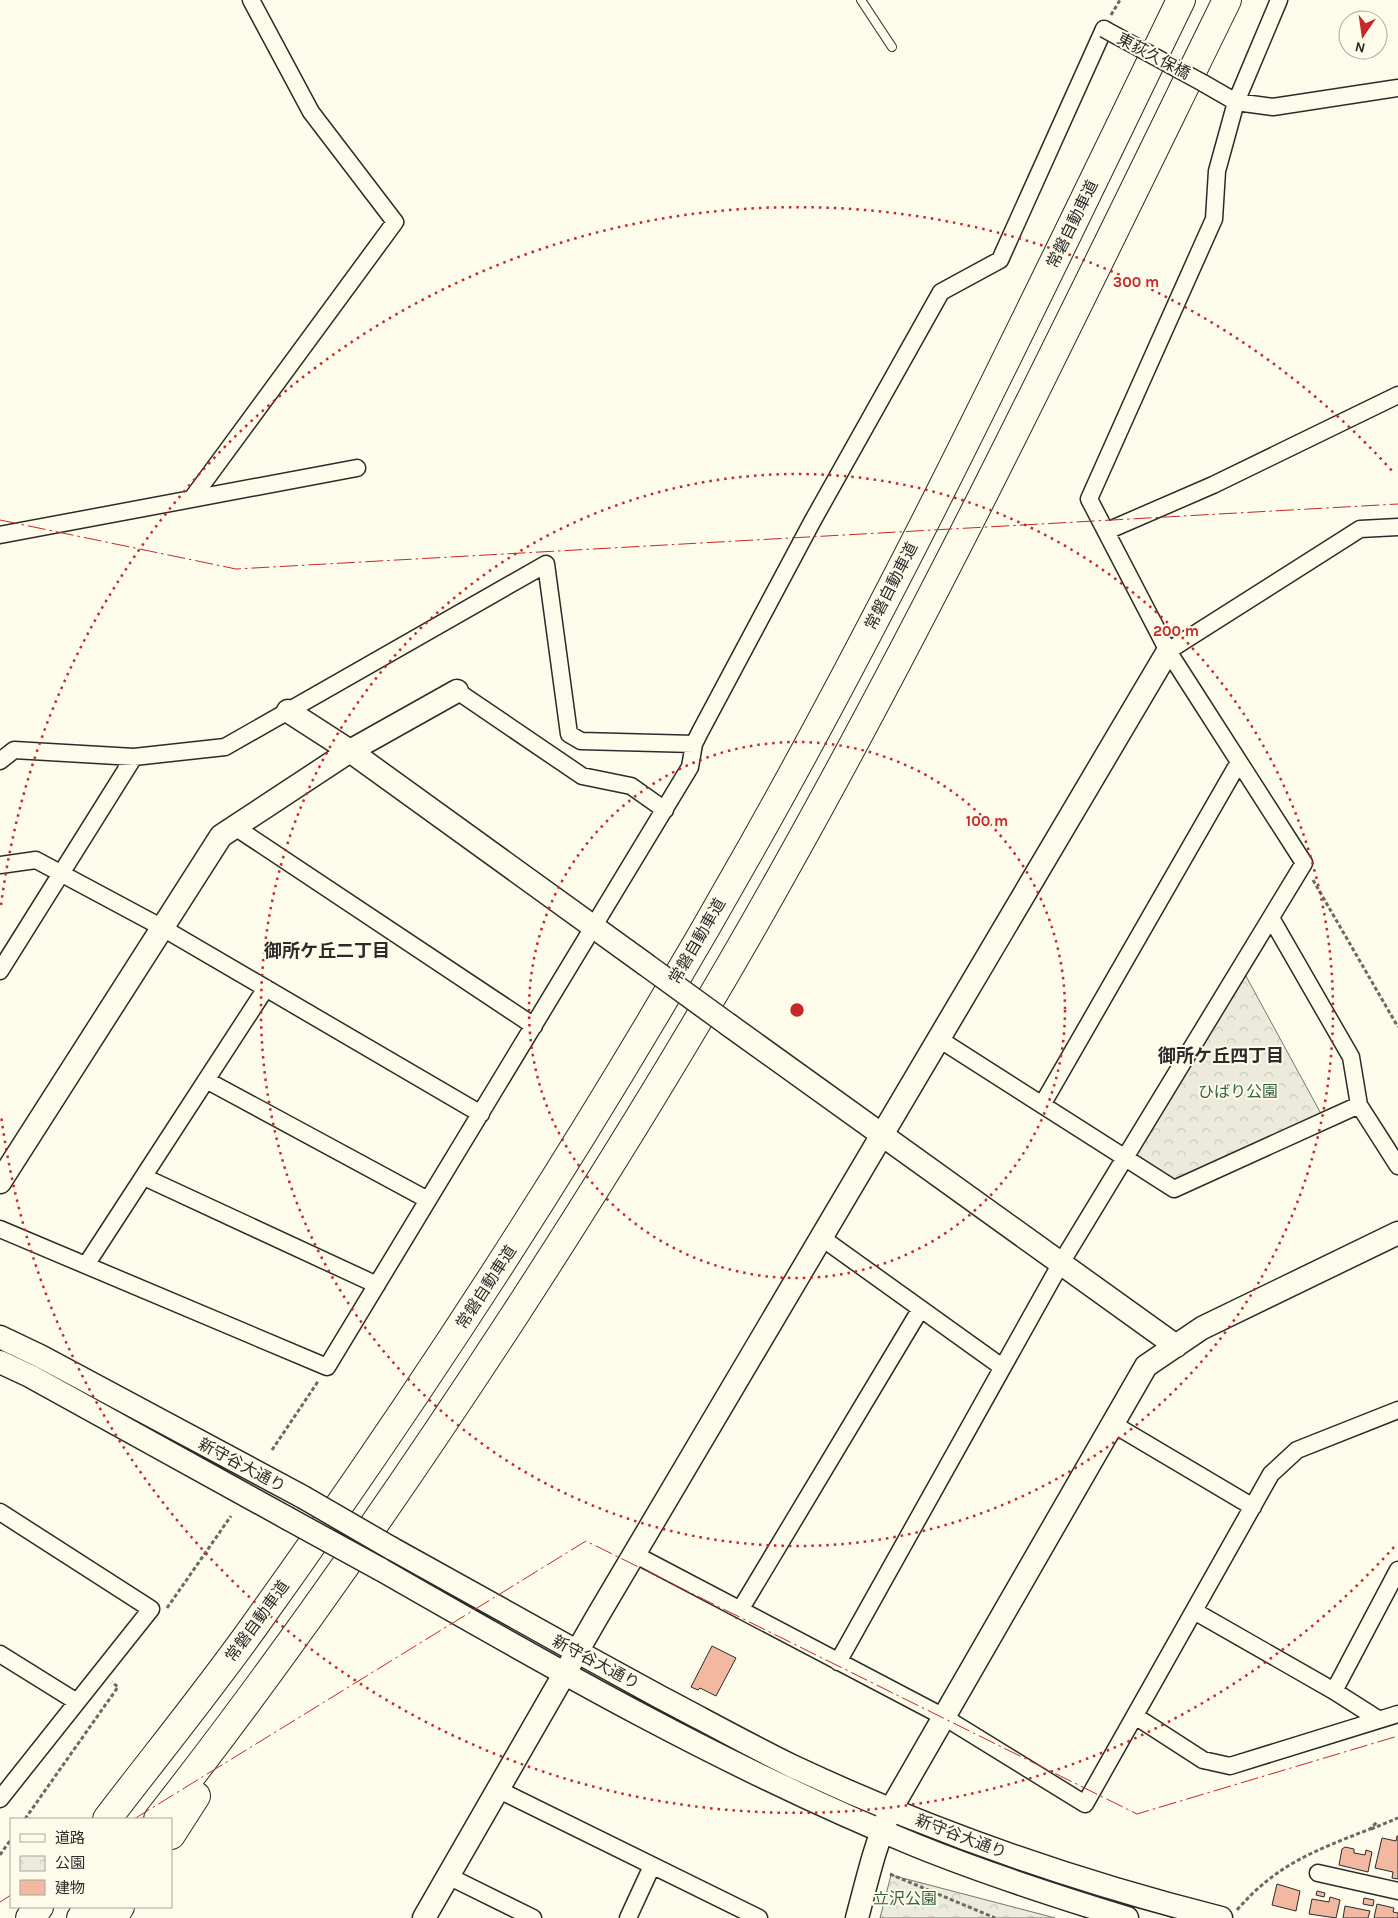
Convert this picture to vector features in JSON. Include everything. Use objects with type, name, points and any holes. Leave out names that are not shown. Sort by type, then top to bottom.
[{"type":"highway","name":"常磐自動車道","points":[[107,1818],[253,1629],[400,1417],[542,1202],[646,1028],[754,844],[862,643],[1000,373],[1181,0]]},
{"type":"highway","points":[[159,1818],[289,1646],[435,1437],[573,1225],[681,1050],[789,863],[902,655],[1024,416],[1226,0]]},
{"type":"highway","points":[[172,1833],[289,1646]]},
{"type":"highway","points":[[30,1918],[38,1908]]},
{"type":"highway","points":[[81,1918],[89,1908]]},
{"type":"street","points":[[193,497],[395,222],[311,112],[251,0]]},
{"type":"street","points":[[838,1662],[1060,1263],[1304,864],[1168,651],[1089,499],[1214,219],[1217,171],[1236,102],[1279,0]]},
{"type":"street","name":"東荻久保橋","points":[[694,744],[812,522],[941,292],[1000,260],[1104,29],[1236,102]]},
{"type":"street","points":[[1236,102],[1273,107],[1398,88]]},
{"type":"street","points":[[1107,531],[1212,484],[1398,395]]},
{"type":"street","points":[[0,535],[193,497],[357,468]]},
{"type":"street","points":[[424,1918],[576,1652],[883,1136],[1168,651],[1360,529],[1398,527]]},
{"type":"street","points":[[0,760],[14,750],[134,757],[225,747],[546,564],[569,734],[581,740],[694,744],[690,767],[666,810],[592,928],[326,1367],[0,1229]]},
{"type":"street","points":[[0,1182],[161,927],[221,836],[350,751],[457,691],[582,776],[631,786],[666,810]]},
{"type":"street","points":[[288,711],[350,751],[592,928],[645,964],[1176,1346]]},
{"type":"street","points":[[0,971],[134,757]]},
{"type":"street","points":[[1042,1105],[1239,762]]},
{"type":"street","points":[[235,827],[534,1026]]},
{"type":"street","points":[[0,866],[36,860],[62,873],[161,927],[481,1114]]},
{"type":"street","points":[[1271,918],[1351,1056],[1360,1105],[1398,1166]]},
{"type":"street","points":[[86,1265],[266,988]]},
{"type":"street","points":[[939,1039],[1174,1189],[1360,1105]]},
{"type":"street","points":[[206,1080],[428,1200]]},
{"type":"street","points":[[144,1176],[377,1285]]},
{"type":"street","points":[[857,1918],[881,1830],[891,1809],[1146,1366],[1202,1328],[1398,1233]]},
{"type":"street","points":[[822,1238],[1002,1368]]},
{"type":"street","points":[[740,1610],[920,1310]]},
{"type":"street","name":"新守谷大通り","points":[[0,1337],[49,1360],[303,1498],[576,1652],[793,1766],[891,1809],[1045,1868],[1158,1902],[1229,1915]]},
{"type":"street","name":"新守谷大通り","points":[[0,1362],[30,1376],[287,1518],[564,1674],[760,1774],[881,1830],[1025,1886],[1127,1918]]},
{"type":"street","points":[[634,1554],[944,1718],[1085,1804],[1271,1474],[1296,1450],[1398,1410]]},
{"type":"street","points":[[1113,1424],[1253,1507]]},
{"type":"street","points":[[0,1512],[151,1609],[0,1798]]},
{"type":"street","points":[[1334,1691],[1396,1578]]},
{"type":"street","points":[[1194,1611],[1334,1691],[1378,1719]]},
{"type":"street","points":[[0,1654],[77,1702]]},
{"type":"street","points":[[1135,1716],[1203,1760],[1230,1766],[1398,1714]]},
{"type":"street","points":[[497,1789],[652,1866],[735,1912],[760,1918]]},
{"type":"street","points":[[628,1918],[652,1866]]},
{"type":"street","points":[[1318,1873],[1398,1891]]},
{"type":"street","points":[[448,1876],[534,1918]]},
{"type":"lane","points":[[861,0],[892,47]]},
{"type":"path","points":[[1304,864],[1398,1027]]},
{"type":"path","points":[[272,1450],[326,1367]]},
{"type":"path","points":[[151,1609],[167,1609],[231,1516]]},
{"type":"path","points":[[26,1818],[118,1687],[111,1681]]},
{"type":"path","points":[[1229,1915],[1274,1873],[1300,1857],[1398,1818]]},
{"type":"path","points":[[1370,1830],[1378,1821]]},
{"type":"path","points":[[0,1855],[10,1840]]},
{"type":"path","points":[[884,1871],[995,1918]]},
{"type":"green space","name":"ひばり公園","points":[[1241,967],[1325,1121],[1174,1189],[1125,1158]]},
{"type":"green space","name":"立沢公園","points":[[891,1875],[1040,1914],[1055,1918],[880,1918]]},
{"type":"building","points":[[712,1646],[736,1658],[716,1696],[700,1688],[698,1690],[691,1687]]},
{"type":"building","points":[[1397,1836],[1398,1879],[1392,1878],[1393,1872],[1375,1868],[1382,1838],[1396,1841]]},
{"type":"building","points":[[1345,1847],[1354,1849],[1354,1853],[1365,1855],[1366,1850],[1372,1852],[1368,1872],[1339,1865],[1342,1849]]},
{"type":"building","points":[[1277,1884],[1300,1891],[1296,1911],[1272,1905]]},
{"type":"building","points":[[1317,1891],[1325,1893],[1324,1897],[1316,1895]]},
{"type":"building","points":[[1330,1897],[1340,1900],[1336,1918],[1309,1914],[1312,1899],[1329,1902]]},
{"type":"building","points":[[1364,1898],[1374,1900],[1373,1906],[1363,1904]]},
{"type":"building","points":[[1377,1904],[1394,1908],[1393,1912],[1398,1913],[1398,1918],[1374,1918]]},
{"type":"building","points":[[1345,1906],[1370,1911],[1368,1918],[1343,1918]]},
{"type":"power","points":[[0,520],[236,569],[1398,504]]},
{"type":"power","points":[[136,1818],[586,1541],[1137,1814],[1398,1736]]},
{"type":"power","points":[[0,1902],[10,1896]]},
{"type":"district","name":"御所ケ丘二丁目","points":[[327,951]]},
{"type":"district","name":"御所ケ丘四丁目","points":[[1221,1056]]}]
